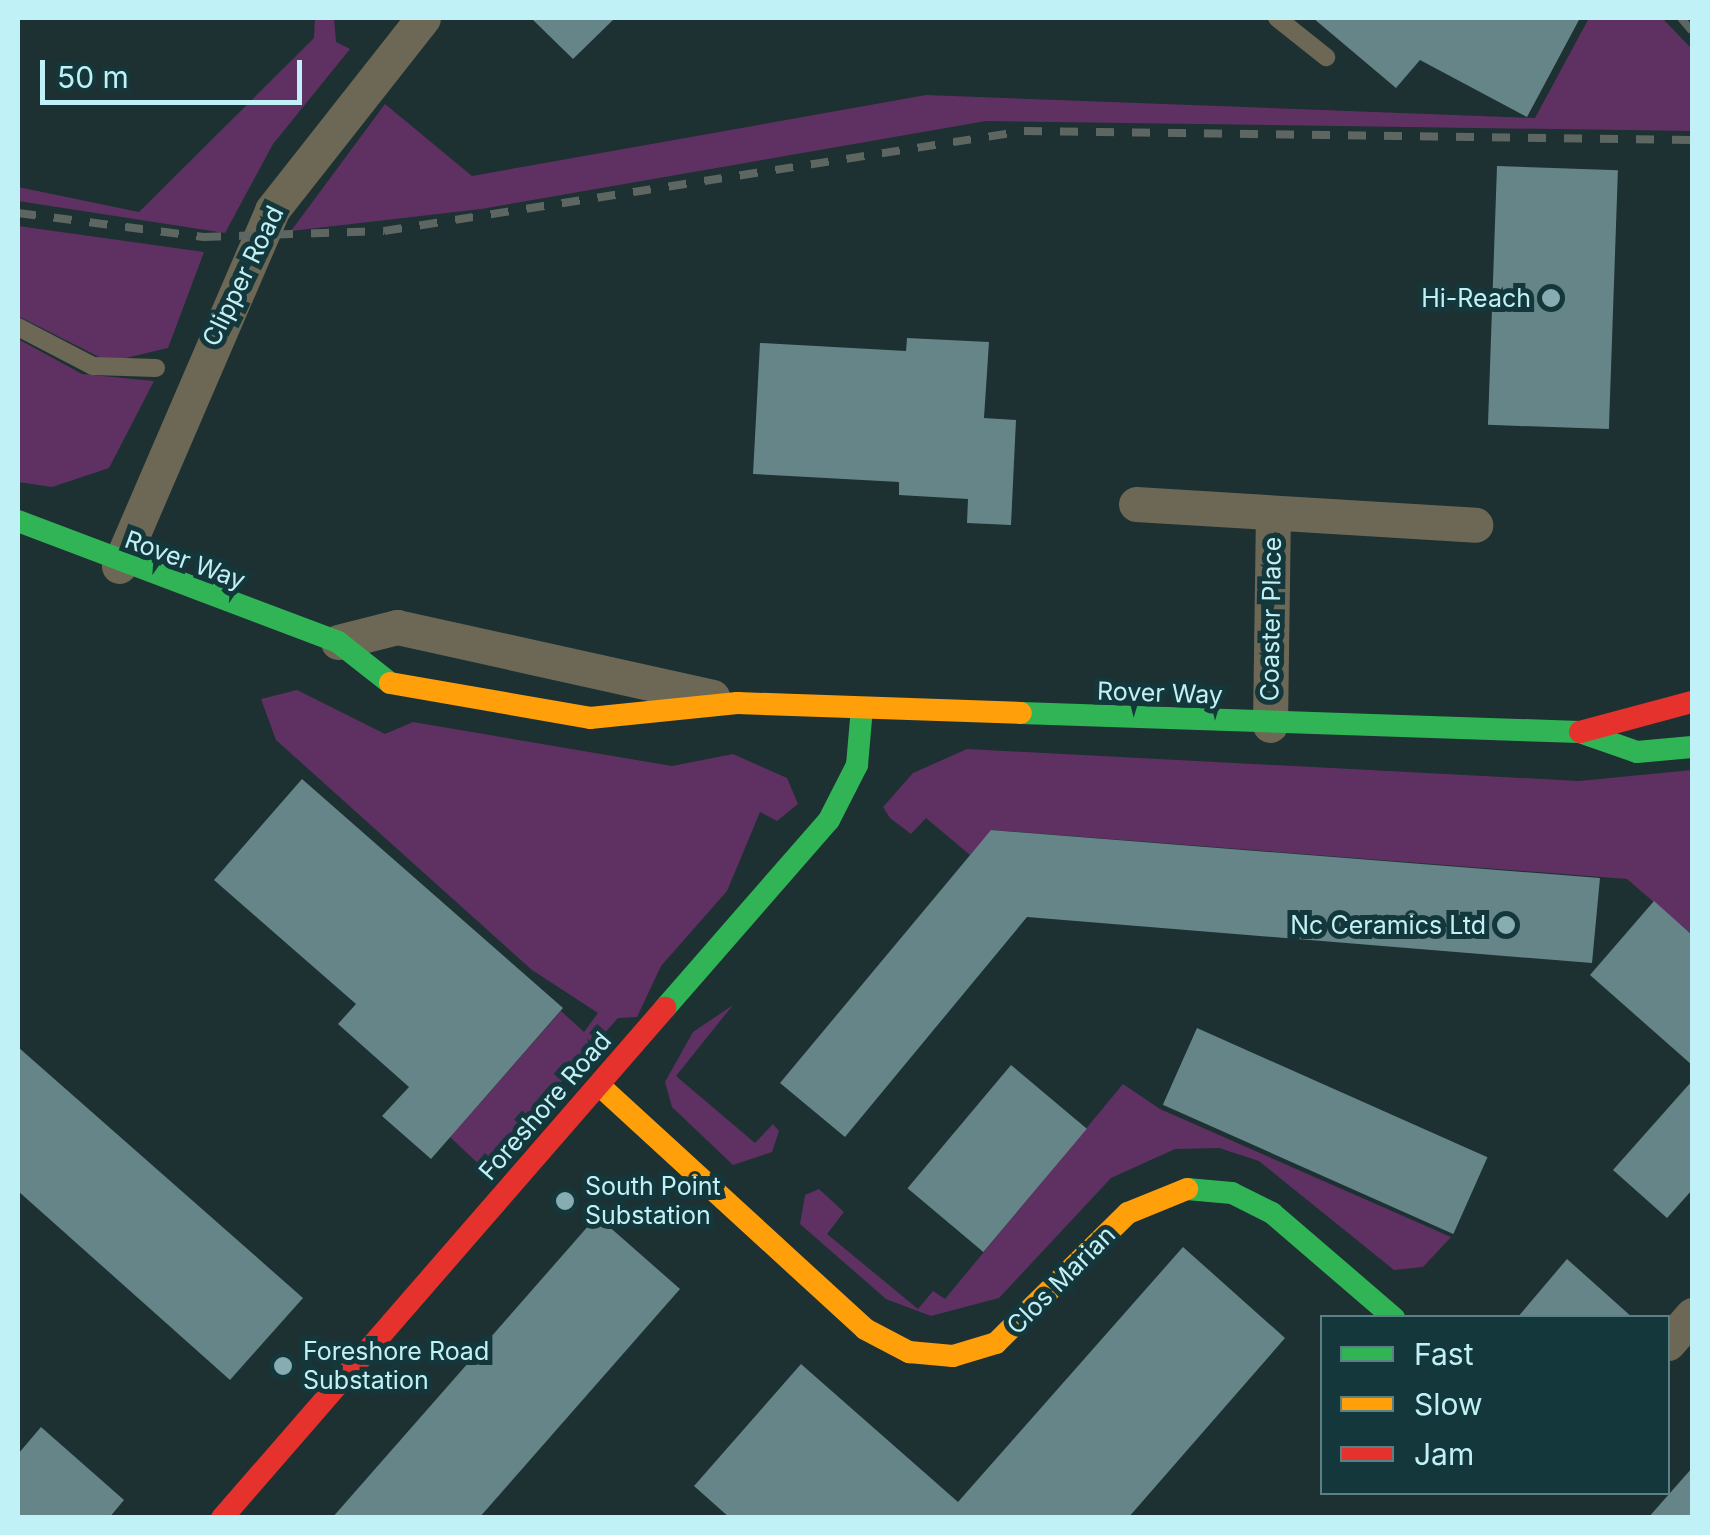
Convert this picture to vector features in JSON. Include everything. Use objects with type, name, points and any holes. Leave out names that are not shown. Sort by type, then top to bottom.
[{"type":"street","name":"Clipper Road","points":[[119,566],[272,210],[423,18]]},
{"type":"street","name":"Coaster Place","points":[[1136,504],[1475,526]]},
{"type":"street","name":"Coaster Place","points":[[1270,725],[1272,514]]},
{"type":"street","name":"Rover Way","points":[[18,521],[119,566],[338,642],[383,682],[512,708],[590,718],[737,703],[1270,725],[1580,732],[1692,702]]},
{"type":"street","points":[[338,642],[397,627],[737,703]]},
{"type":"street","name":"Foreshore Road","points":[[222,1518],[829,820],[857,764],[862,708]]},
{"type":"street","name":"Rover Way","points":[[1580,732],[1637,752],[1692,747]]},
{"type":"street","name":"Clos Marian","points":[[600,1086],[865,1328],[909,1352],[952,1356],[996,1343],[1128,1213],[1188,1189],[1232,1192],[1272,1213],[1391,1315]]},
{"type":"street","points":[[1670,1341],[1692,1315]]},
{"type":"lane","points":[[1277,18],[1326,58]]},
{"type":"lane","points":[[18,326],[93,366],[156,368]]},
{"type":"shaded area","points":[[315,18],[334,18],[336,42],[350,49],[273,144],[225,233],[18,201],[18,187],[139,212],[314,38]]},
{"type":"shaded area","points":[[1589,18],[1662,18],[1692,49],[1692,131],[986,121],[481,209],[291,231],[385,104],[472,176],[926,95],[1535,118]]},
{"type":"shaded area","points":[[18,226],[204,252],[168,348],[109,362],[18,316]]},
{"type":"shaded area","points":[[18,339],[82,374],[154,381],[109,468],[52,487],[18,482]]},
{"type":"shaded area","points":[[297,690],[385,734],[413,722],[672,766],[733,754],[787,778],[798,804],[777,821],[760,812],[727,891],[661,966],[637,1017],[618,1018],[484,1169],[450,1137],[561,1011],[584,1032],[598,1013],[532,970],[276,740],[261,699]]},
{"type":"shaded area","points":[[967,749],[1579,781],[1692,770],[1692,935],[1627,879],[992,830],[970,855],[926,818],[911,834],[890,818],[883,807],[913,773]]},
{"type":"shaded area","points":[[733,1005],[676,1076],[755,1143],[773,1124],[779,1131],[772,1152],[733,1165],[672,1107],[665,1082],[693,1032]]},
{"type":"shaded area","points":[[1123,1084],[1160,1109],[1451,1237],[1423,1267],[1394,1270],[1259,1161],[1219,1148],[1175,1149],[1111,1178],[999,1298],[931,1316],[886,1299],[800,1224],[805,1195],[819,1189],[844,1212],[827,1234],[918,1309],[933,1291],[945,1299]]},
{"type":"building","points":[[531,18],[615,18],[573,59]]},
{"type":"building","points":[[1313,18],[1580,18],[1527,117],[1420,60],[1396,88]]},
{"type":"building","name":"Hi-Reach","points":[[1497,166],[1618,170],[1609,429],[1488,425]]},
{"type":"building","points":[[907,338],[989,342],[984,418],[1016,420],[1011,525],[967,523],[968,499],[899,495],[899,482],[753,474],[760,343],[906,351]]},
{"type":"building","points":[[302,779],[563,1008],[431,1159],[382,1116],[409,1087],[338,1024],[356,1004],[214,880]]},
{"type":"building","points":[[991,830],[1600,878],[1592,963],[1027,917],[845,1137],[780,1083]]},
{"type":"building","points":[[1654,901],[1692,935],[1692,1065],[1590,975]]},
{"type":"building","points":[[1197,1028],[1488,1157],[1453,1234],[1163,1105]]},
{"type":"building","points":[[18,1047],[303,1298],[230,1380],[18,1191]]},
{"type":"building","points":[[1011,1065],[1087,1129],[983,1252],[908,1188]]},
{"type":"building","points":[[1692,1081],[1692,1190],[1667,1218],[1613,1170]]},
{"type":"building","points":[[597,1216],[680,1289],[479,1518],[332,1518]]},
{"type":"building","points":[[1183,1247],[1285,1338],[1128,1518],[730,1518],[694,1486],[801,1364],[958,1502]]},
{"type":"building","points":[[1567,1259],[1630,1315],[1520,1315]]},
{"type":"building","points":[[41,1427],[124,1500],[109,1518],[18,1518],[18,1454]]},
{"type":"building","points":[[1692,1468],[1692,1518],[1648,1518],[1670,1495]]},
{"type":"railway","points":[[1681,18],[1692,31]]},
{"type":"railway","points":[[18,213],[203,237],[384,231],[1024,131],[1692,140]]},
{"type":"traffic: fast","points":[[18,521],[338,642],[390,683]]},
{"type":"traffic: fast","points":[[665,1008],[829,820],[857,765],[862,708]]},
{"type":"traffic: fast","points":[[1021,713],[1580,732],[1637,752],[1692,747]]},
{"type":"traffic: fast","points":[[1187,1189],[1232,1193],[1272,1213],[1391,1315]]},
{"type":"traffic: slow","points":[[390,683],[590,718],[737,703],[1021,713]]},
{"type":"traffic: slow","points":[[600,1086],[865,1329],[909,1352],[953,1356],[996,1343],[1128,1213],[1187,1189]]},
{"type":"traffic: jam","points":[[1580,732],[1692,702]]},
{"type":"traffic: jam","points":[[222,1518],[665,1008]]},
{"type":"place","name":"Hi-Reach","points":[[1551,298]]},
{"type":"place","name":"Nc Ceramics Ltd","points":[[1506,925]]},
{"type":"place","name":"South Point Substation","points":[[565,1201]]},
{"type":"place","name":"Foreshore Road Substation","points":[[283,1366]]}]
